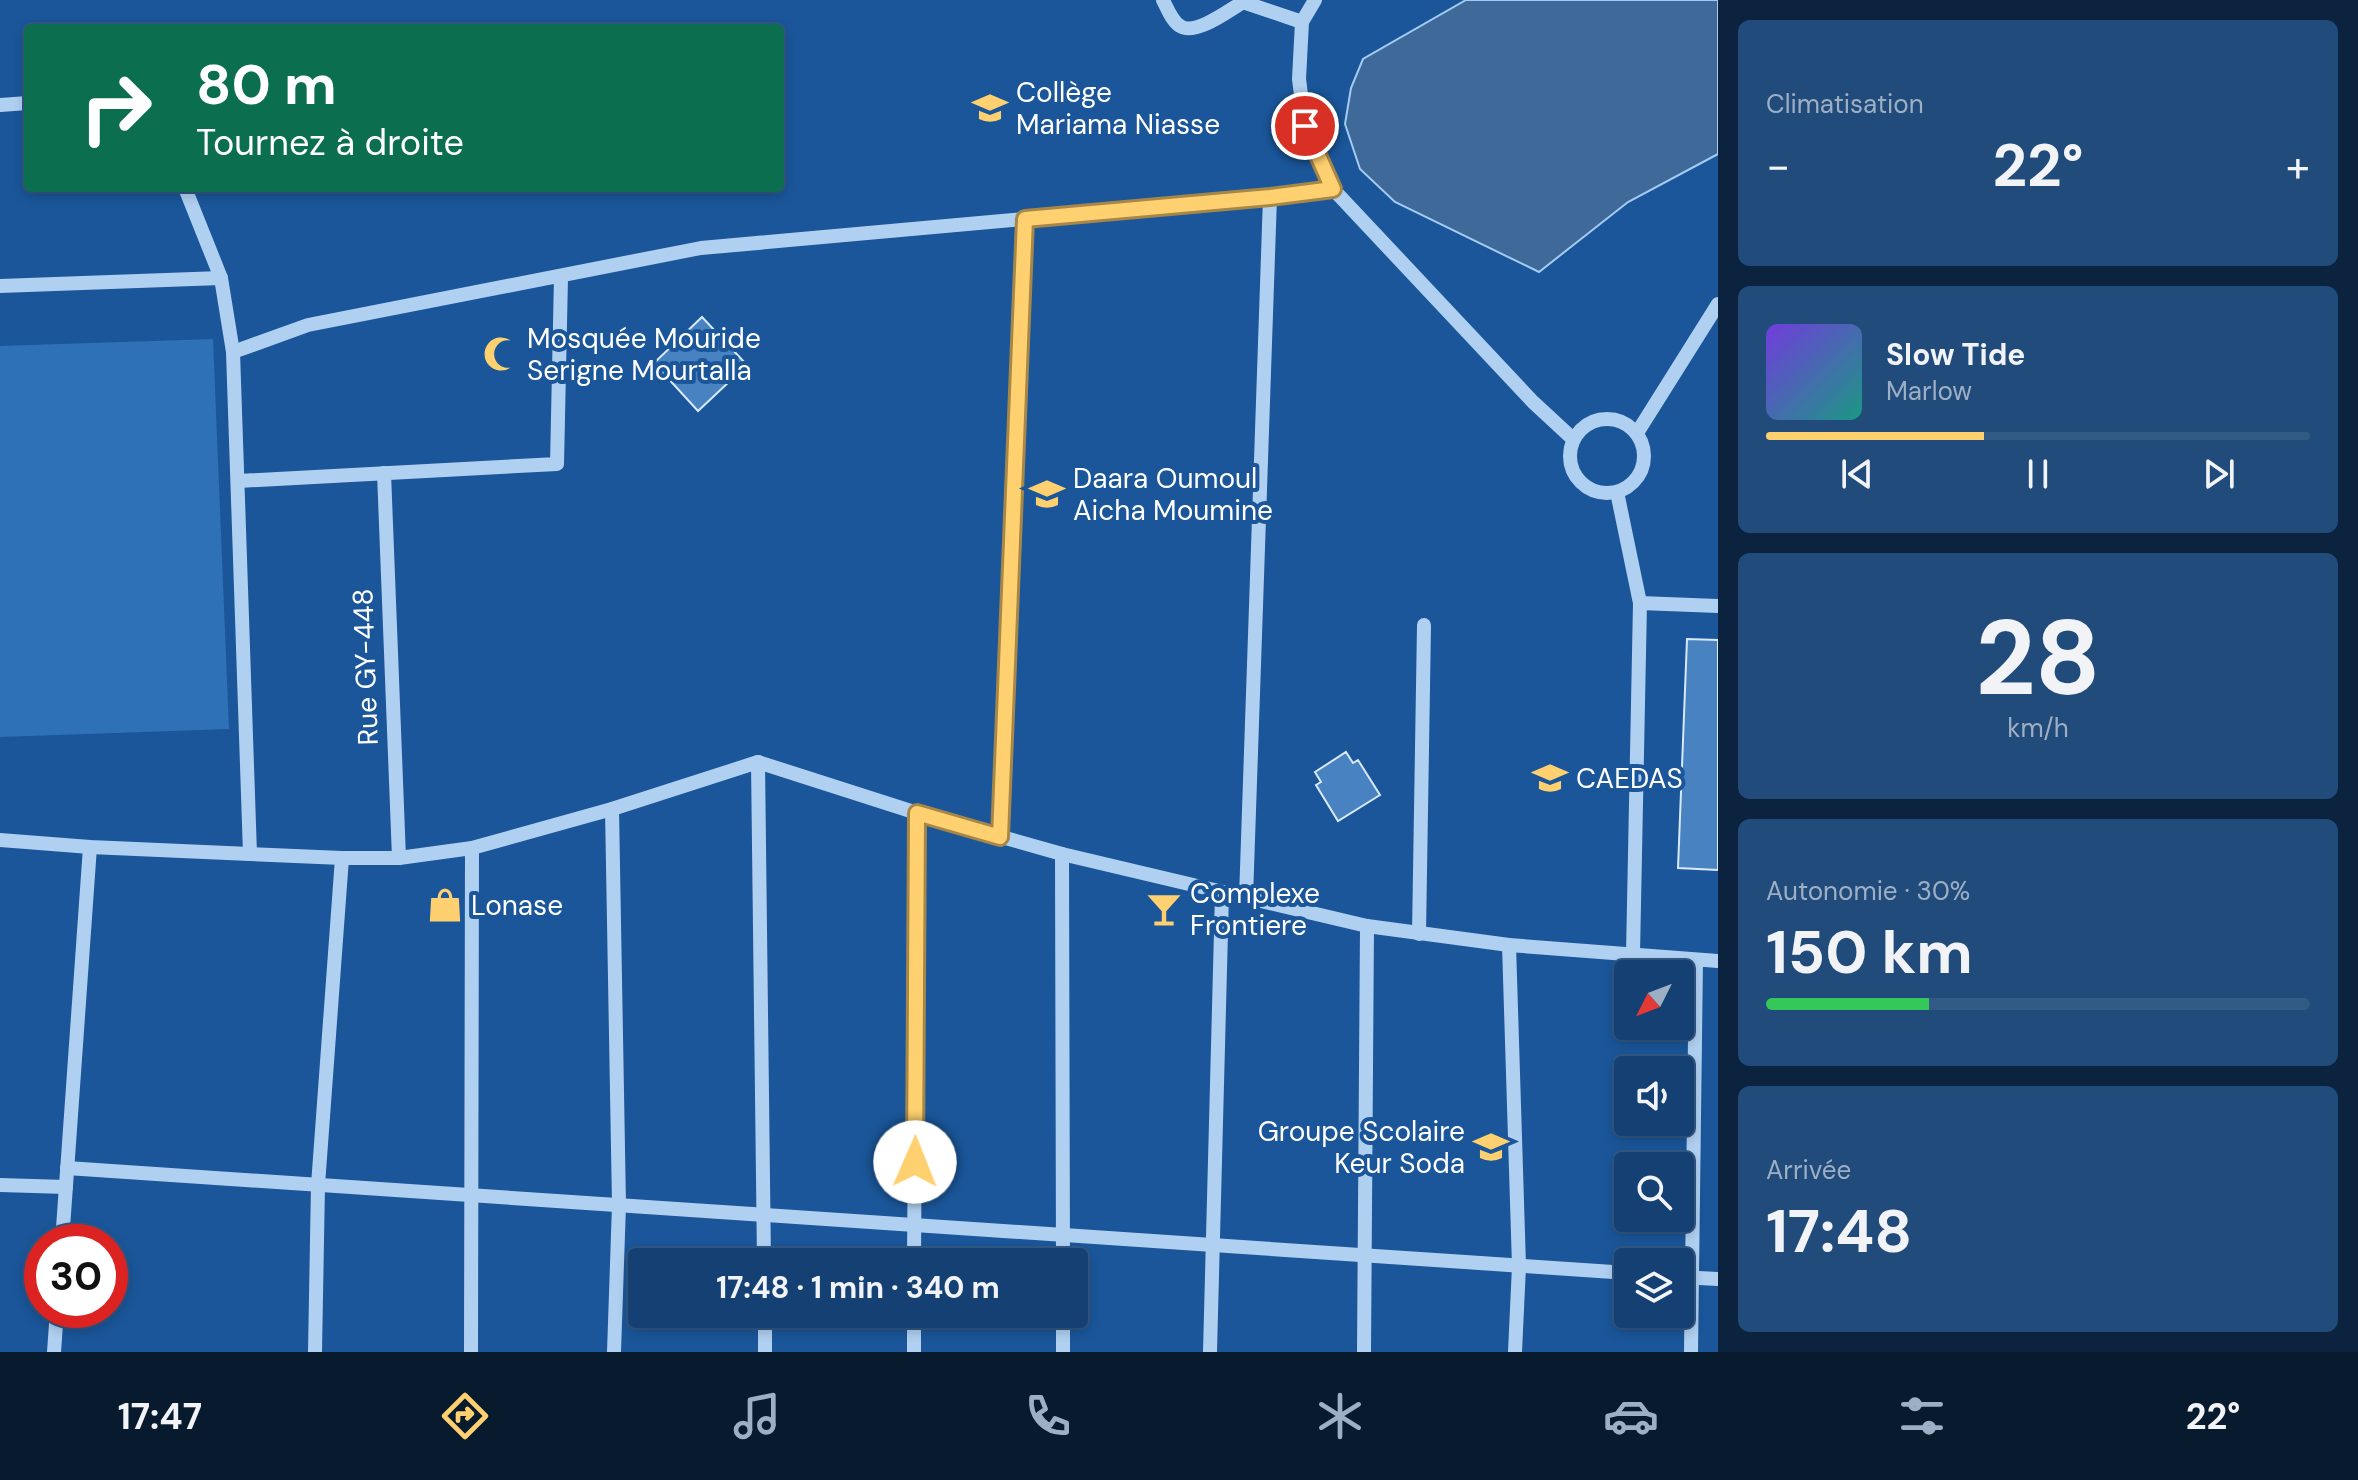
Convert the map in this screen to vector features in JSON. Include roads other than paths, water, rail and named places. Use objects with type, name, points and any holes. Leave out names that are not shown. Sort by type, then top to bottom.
[{"type":"street","points":[[1163,0],[1177,25],[1189,30],[1199,28],[1243,2],[1302,22]]},
{"type":"street","points":[[1315,0],[1302,22],[1299,79],[1305,126],[1333,189],[1533,402],[1573,439]]},
{"type":"street","points":[[0,105],[24,103]]},
{"type":"street","points":[[233,352],[308,325],[701,248],[1333,189]]},
{"type":"street","points":[[187,192],[221,278],[233,352],[250,854]]},
{"type":"street","points":[[1246,898],[1270,197]]},
{"type":"street","points":[[1000,837],[1025,219]]},
{"type":"street","points":[[238,481],[557,464],[561,277]]},
{"type":"street","points":[[0,286],[221,278]]},
{"type":"street","points":[[1637,433],[1718,304]]},
{"type":"street","points":[[1603,418],[1621,421],[1637,433],[1644,450],[1643,468],[1633,483],[1617,492],[1600,493],[1584,486],[1573,473],[1569,455],[1573,439],[1585,425],[1603,418]]},
{"type":"street","name":"Rue GY-448","points":[[384,473],[399,858]]},
{"type":"street","points":[[1617,492],[1640,603],[1633,954]]},
{"type":"street","points":[[1640,603],[1718,606]]},
{"type":"street","points":[[1419,934],[1424,625]]},
{"type":"street","points":[[758,762],[764,1248]]},
{"type":"street","points":[[0,840],[90,847],[399,858],[472,848],[612,809],[758,762],[917,813],[1062,854],[1367,926],[1509,945],[1718,961]]},
{"type":"street","points":[[612,809],[619,1205],[614,1352]]},
{"type":"street","points":[[914,1248],[917,813]]},
{"type":"street","points":[[63,1224],[90,847]]},
{"type":"street","points":[[471,1352],[472,848]]},
{"type":"street","points":[[1062,854],[1063,1248]]},
{"type":"street","points":[[315,1352],[318,1185],[342,858]]},
{"type":"street","points":[[1210,1352],[1222,893]]},
{"type":"street","points":[[1364,1352],[1367,926]]},
{"type":"street","points":[[1509,945],[1519,1266],[1515,1352]]},
{"type":"street","points":[[1687,1248],[1696,960]]},
{"type":"street","points":[[67,1168],[1614,1272]]},
{"type":"street","points":[[0,1185],[66,1187]]},
{"type":"street","points":[[1694,1278],[1718,1279]]},
{"type":"street","points":[[54,1352],[56,1328]]},
{"type":"street","points":[[765,1328],[765,1352]]},
{"type":"street","points":[[914,1328],[914,1352]]},
{"type":"street","points":[[1063,1328],[1063,1352]]},
{"type":"street","points":[[1689,1328],[1691,1352]]},
{"type":"place","name":"Collège Mariama Niasse","points":[[990,108]]},
{"type":"place","name":"Mosquée Mouride Serigne Mourtalla","points":[[501,354]]},
{"type":"place","name":"Daara Oumoul Aicha Moumine","points":[[1047,494]]},
{"type":"place","name":"CAEDAS","points":[[1550,778]]},
{"type":"place","name":"Lonase","points":[[445,905]]},
{"type":"place","name":"Complexe Frontiere","points":[[1164,909]]},
{"type":"place","name":"Groupe Scolaire Keur Soda","points":[[1491,1147]]}]
